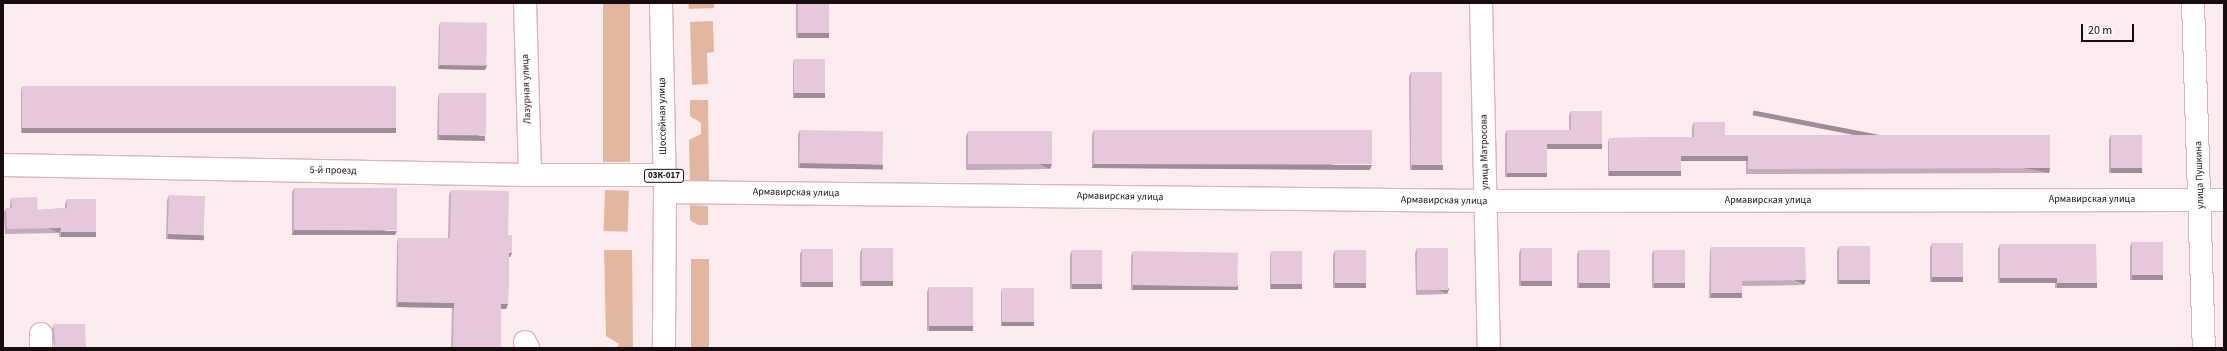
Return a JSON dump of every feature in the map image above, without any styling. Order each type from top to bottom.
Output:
[{"type":"street","name":"Лазурная улица","points":[[525,3],[530,175]]},
{"type":"street","name":"Шоссейная улица","points":[[661,3],[664,183],[664,348]]},
{"type":"street","name":"улица Матросова","points":[[1481,3],[1489,348]]},
{"type":"street","name":"улица Пушкина","points":[[2193,3],[2201,200],[2204,348]]},
{"type":"street","name":"5-й проезд","points":[[3,165],[530,175],[664,183]]},
{"type":"street","name":"Армавирская улица","points":[[664,183],[1486,201],[2224,200]]},
{"type":"shaded area","points":[[603,3],[630,3],[630,162],[603,162]]},
{"type":"shaded area","points":[[688,3],[714,3],[714,8],[689,9]]},
{"type":"shaded area","points":[[713,21],[714,52],[707,53],[708,84],[692,85],[690,22]]},
{"type":"shaded area","points":[[690,100],[708,100],[709,181],[690,182],[689,140],[701,134],[701,123],[690,116]]},
{"type":"shaded area","points":[[605,190],[629,191],[628,232],[604,231]]},
{"type":"shaded area","points":[[690,205],[708,206],[708,225],[698,225],[690,220]]},
{"type":"shaded area","points":[[604,250],[632,250],[633,348],[617,348],[619,344],[606,336]]},
{"type":"shaded area","points":[[691,259],[709,259],[709,348],[691,348]]},
{"type":"building","points":[[798,3],[829,3],[829,33],[798,33]]},
{"type":"building","points":[[440,22],[487,23],[486,66],[439,65]]},
{"type":"building","points":[[794,59],[825,59],[825,93],[794,93]]},
{"type":"building","points":[[1411,72],[1442,72],[1442,165],[1411,165]]},
{"type":"building","points":[[22,86],[396,86],[396,128],[22,128]]},
{"type":"building","points":[[439,93],[486,93],[486,135],[439,135]]},
{"type":"building","points":[[1571,111],[1602,111],[1602,144],[1547,144],[1547,173],[1507,173],[1507,130],[1571,130]]},
{"type":"building","points":[[1694,122],[1725,122],[1725,135],[2050,135],[2050,168],[1748,169],[1748,156],[1681,156],[1681,171],[1609,171],[1609,138],[1694,137]]},
{"type":"building","points":[[800,130],[883,131],[882,164],[799,163]]},
{"type":"building","points":[[1094,130],[1372,130],[1372,164],[1094,164]]},
{"type":"building","points":[[968,131],[1052,131],[1052,164],[968,164]]},
{"type":"building","points":[[2111,135],[2142,135],[2142,168],[2111,168]]},
{"type":"building","points":[[294,188],[397,188],[397,230],[294,230]]},
{"type":"building","points":[[451,190],[509,191],[508,235],[512,235],[512,253],[509,253],[508,304],[501,304],[501,347],[453,348],[454,303],[398,302],[398,238],[450,238]]},
{"type":"building","points":[[169,195],[205,196],[204,235],[168,234]]},
{"type":"building","points":[[37,197],[38,210],[67,208],[67,199],[96,199],[96,232],[61,232],[61,228],[7,229],[6,208],[12,208],[11,198]]},
{"type":"building","points":[[2132,242],[2163,242],[2163,275],[2132,275]]},
{"type":"building","points":[[1932,243],[1963,243],[1963,277],[1932,277]]},
{"type":"building","points":[[2000,244],[2096,244],[2097,283],[2057,283],[2057,278],[2000,278]]},
{"type":"building","points":[[1839,246],[1870,246],[1870,280],[1839,280]]},
{"type":"building","points":[[1711,247],[1805,247],[1806,280],[1742,281],[1742,293],[1711,293]]},
{"type":"building","points":[[862,248],[893,248],[893,281],[862,281]]},
{"type":"building","points":[[1417,248],[1448,248],[1448,290],[1417,290]]},
{"type":"building","points":[[1521,248],[1552,248],[1552,281],[1521,281]]},
{"type":"building","points":[[802,249],[833,249],[833,282],[802,282]]},
{"type":"building","points":[[1072,250],[1102,250],[1102,284],[1072,284]]},
{"type":"building","points":[[1335,250],[1366,250],[1366,283],[1335,283]]},
{"type":"building","points":[[1579,250],[1610,250],[1610,283],[1579,283]]},
{"type":"building","points":[[1654,250],[1685,250],[1685,283],[1654,283]]},
{"type":"building","points":[[1133,251],[1238,253],[1237,287],[1132,285]]},
{"type":"building","points":[[1271,251],[1302,251],[1302,284],[1271,284]]},
{"type":"building","points":[[929,287],[973,287],[973,326],[929,326]]},
{"type":"building","points":[[1002,288],[1034,288],[1034,322],[1002,322]]},
{"type":"building","points":[[54,324],[85,324],[86,348],[54,348]]}]
